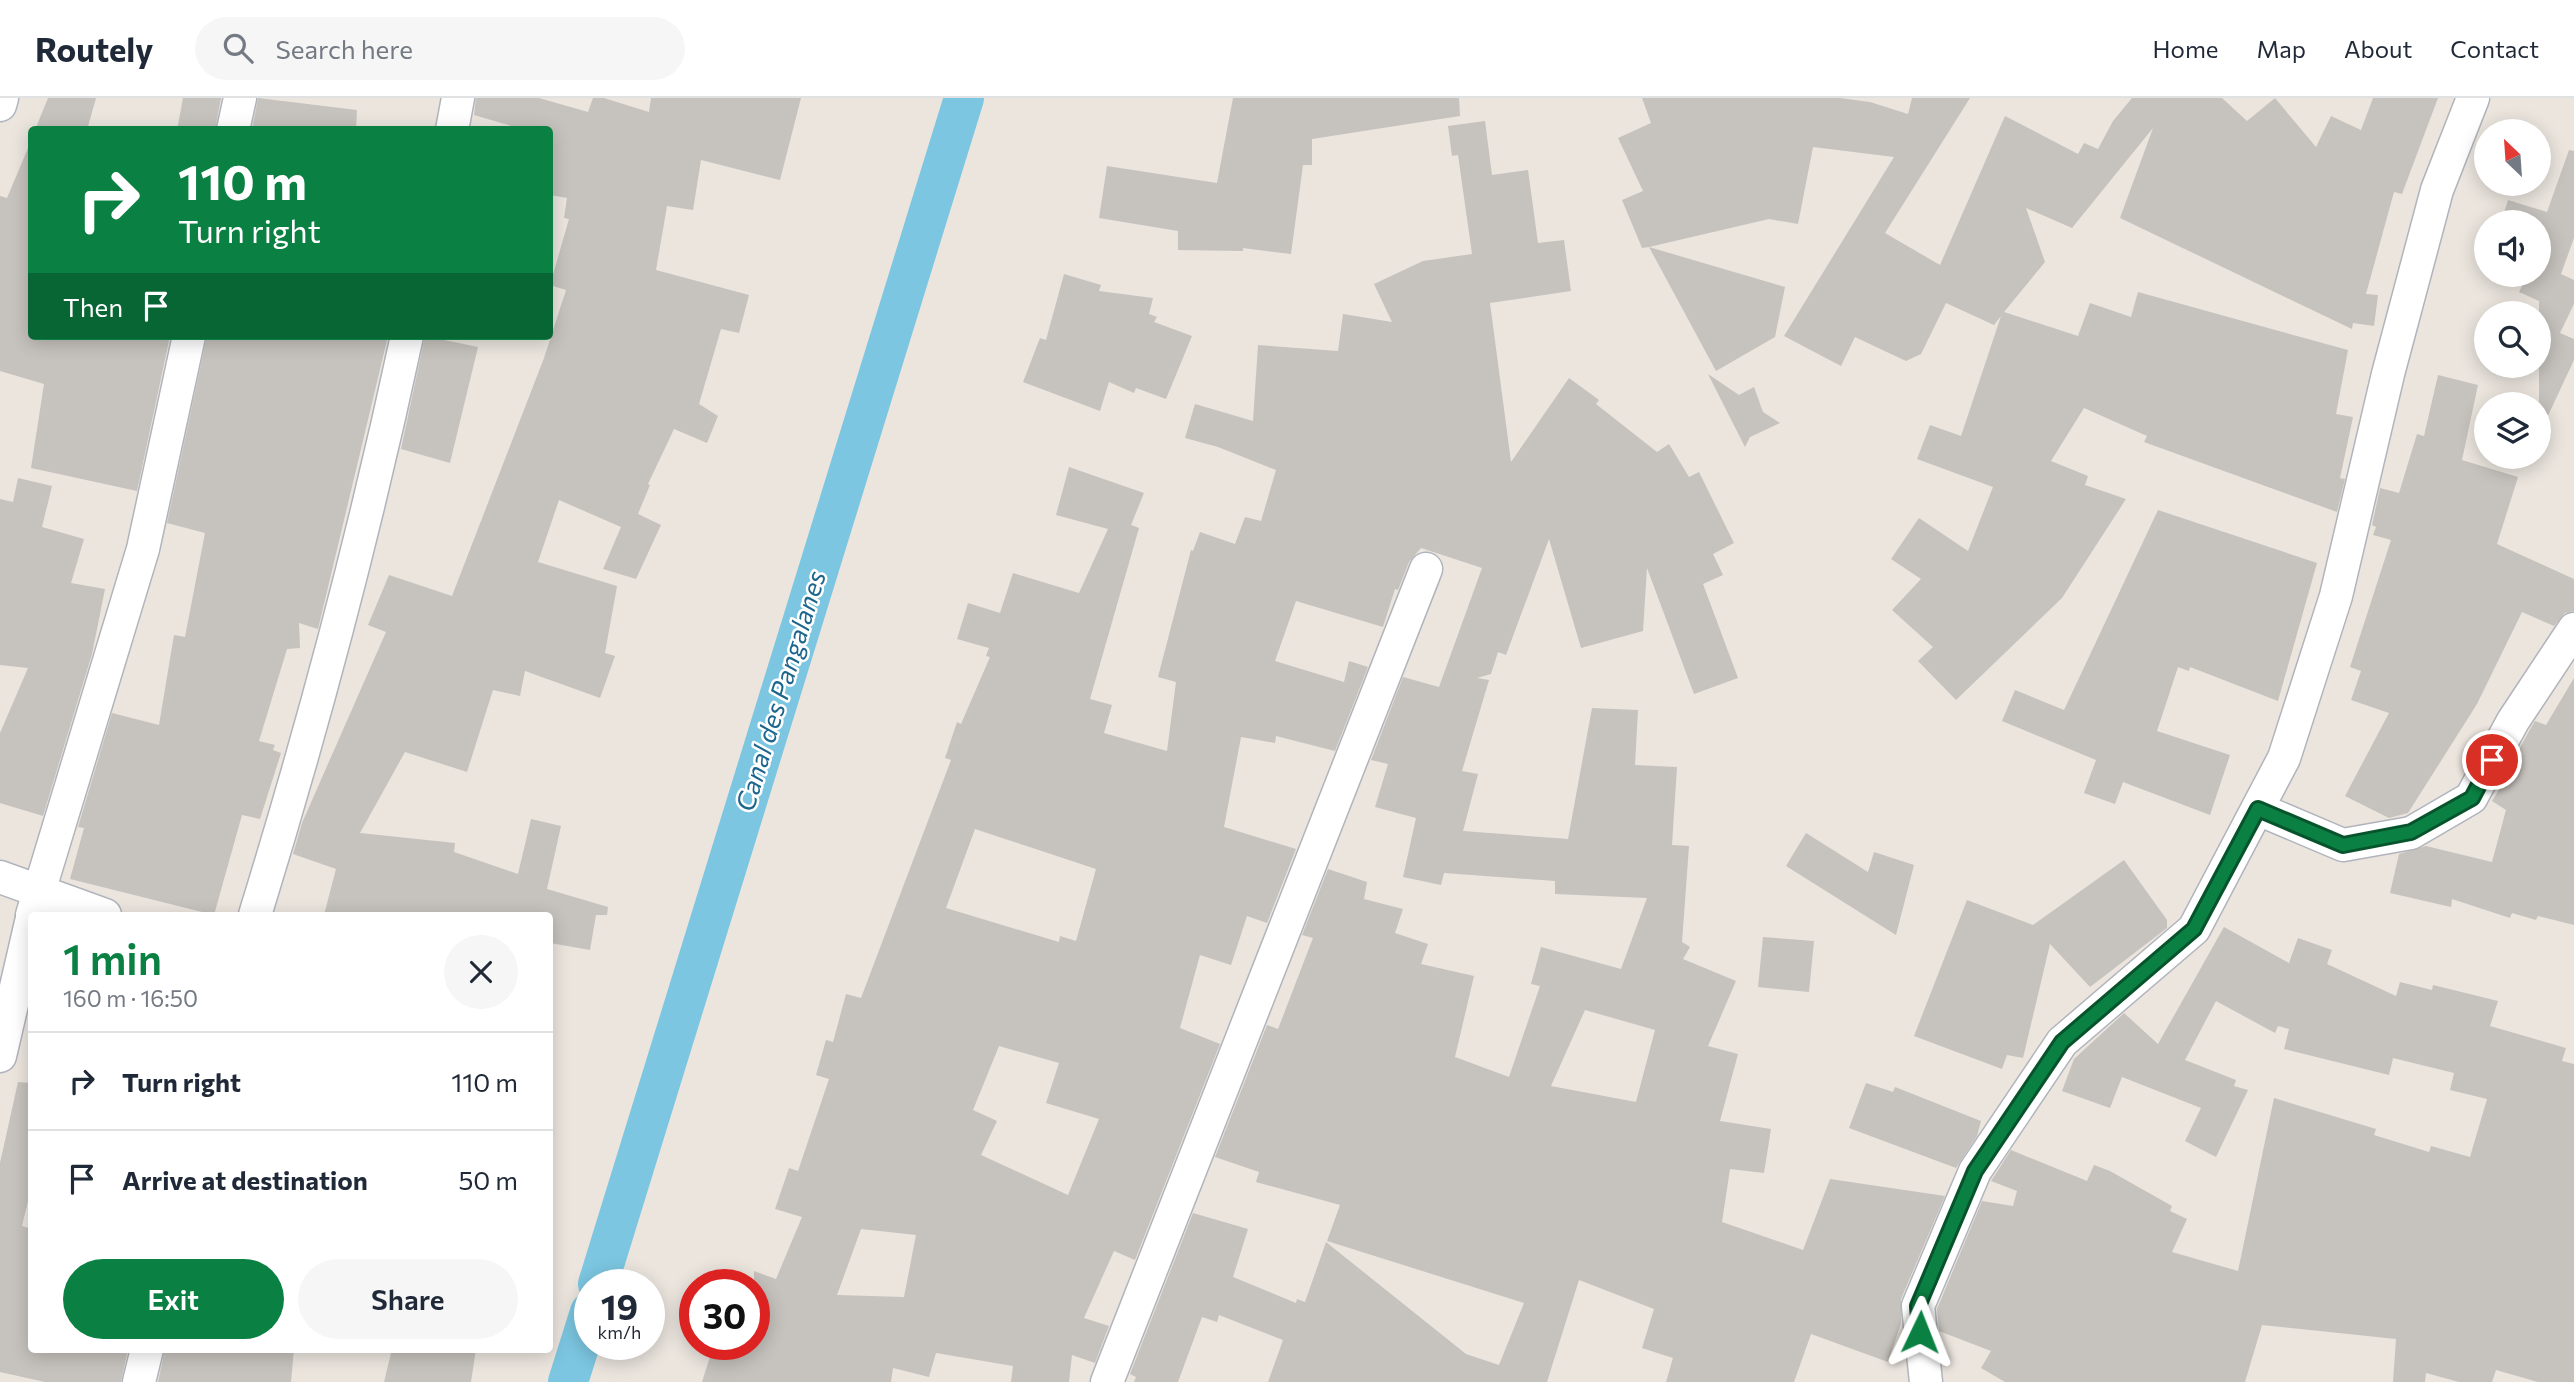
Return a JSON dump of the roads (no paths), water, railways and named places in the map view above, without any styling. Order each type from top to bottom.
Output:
[{"type":"street","points":[[0,105],[2,98]]},
{"type":"street","points":[[234,126],[240,98]]},
{"type":"street","points":[[453,126],[458,98]]},
{"type":"street","points":[[1926,1382],[1918,1306],[1975,1171],[2062,1042],[2194,929],[2284,758],[2336,596],[2388,374],[2437,190],[2473,98]]},
{"type":"street","points":[[34,908],[143,549],[187,340]]},
{"type":"street","points":[[256,912],[305,755],[365,526],[406,340]]},
{"type":"street","points":[[1107,1382],[1426,569]]},
{"type":"street","points":[[2258,809],[2343,845],[2411,832],[2423,826],[2472,798],[2512,721],[2574,629]]},
{"type":"street","points":[[0,877],[34,908],[75,912]]},
{"type":"street","points":[[0,1056],[28,934]]},
{"type":"street","points":[[139,1382],[146,1353]]},
{"type":"waterway","name":"Canal des Pangalanes","points":[[603,1269],[964,98]]},
{"type":"waterway","name":"Canal des Pangalanes","points":[[568,1382],[575,1360]]}]
